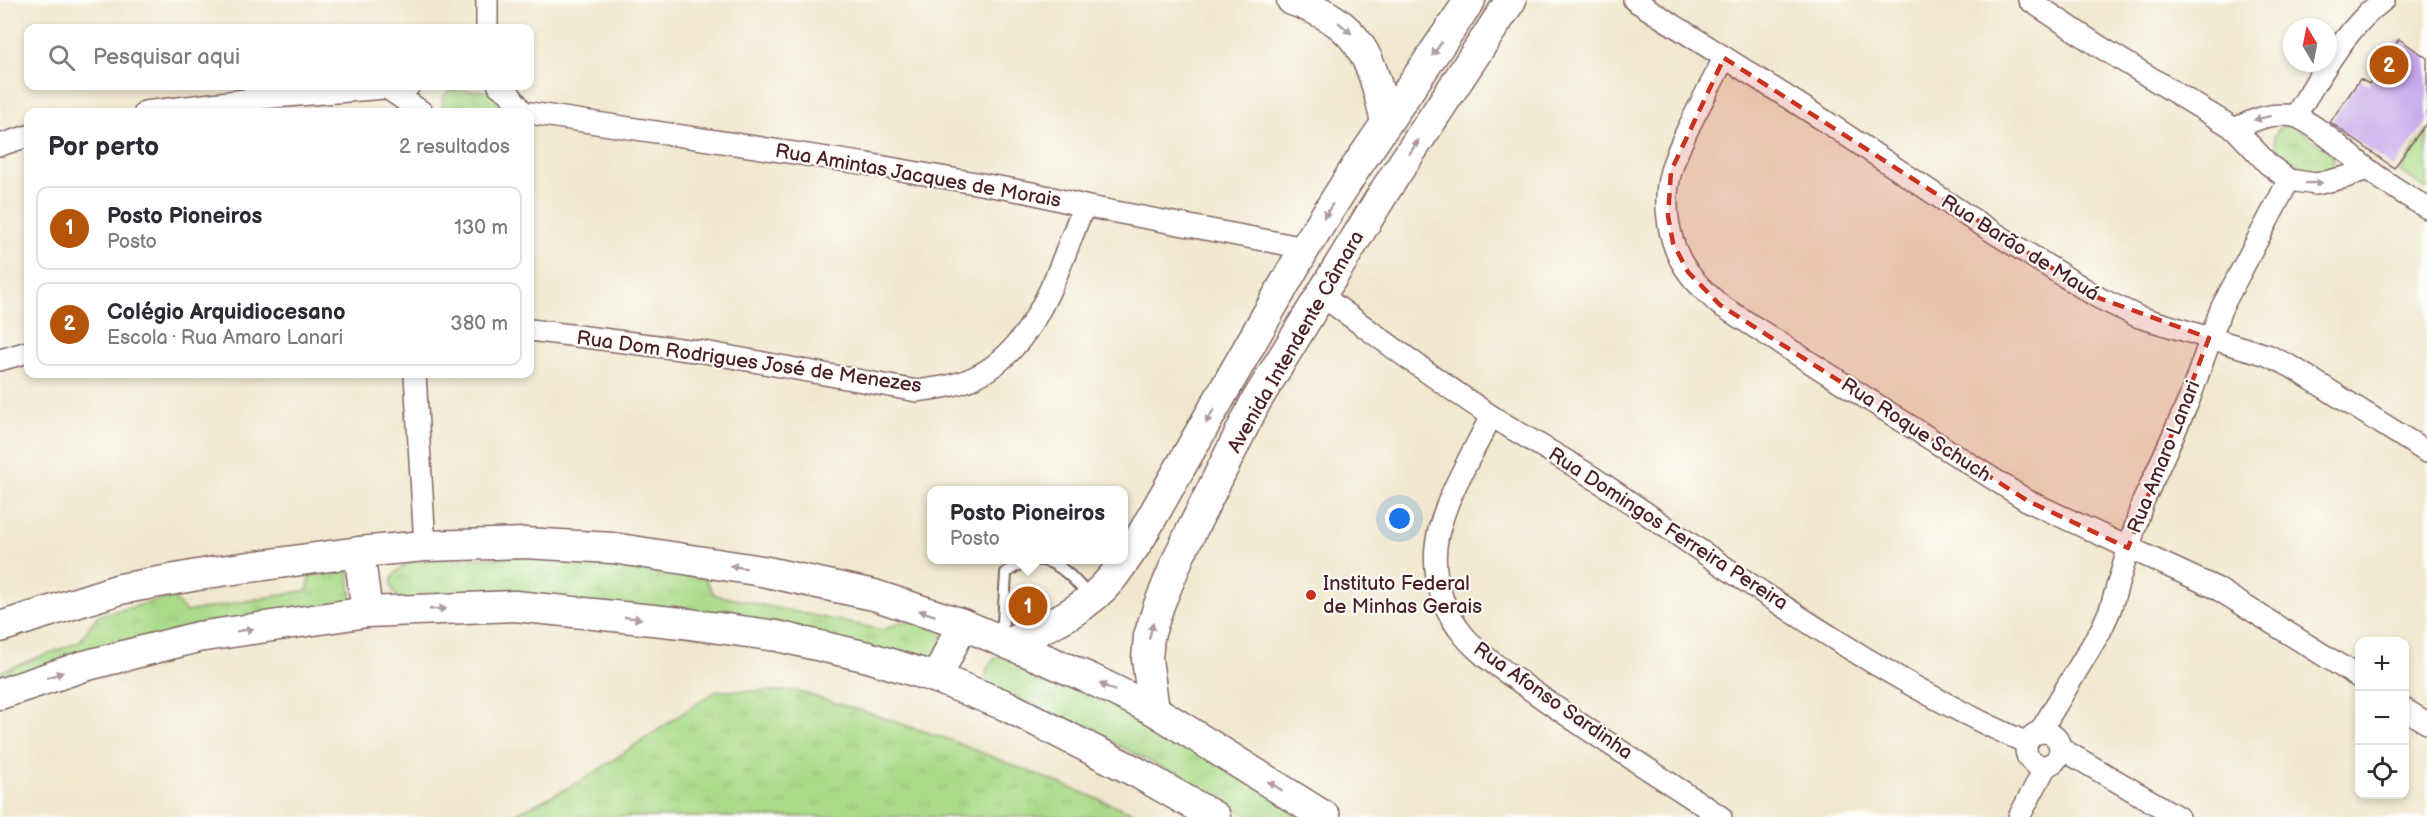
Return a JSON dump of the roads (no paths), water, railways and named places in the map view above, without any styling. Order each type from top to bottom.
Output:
[{"type":"main road","points":[[1293,0],[1319,10],[1353,36],[1369,58],[1378,84],[1386,122]]},
{"type":"main road","name":"Avenida Intendente Câmara","points":[[1154,710],[1147,659],[1149,636],[1159,605],[1180,555],[1255,403],[1386,189],[1511,0]]},
{"type":"main road","name":"Avenida Intendente Câmara","points":[[1128,556],[1305,248],[1461,1]]},
{"type":"main road","points":[[1355,169],[1386,189]]},
{"type":"main road","points":[[1227,386],[1255,403]]},
{"type":"main road","points":[[0,627],[120,589],[220,571],[359,552],[425,546],[525,543],[613,548],[762,571],[874,595],[962,624],[1091,678],[1154,710],[1325,817]]},
{"type":"main road","points":[[359,552],[367,612]]},
{"type":"main road","name":"Avenida Intendente Câmara","points":[[1006,641],[1050,625],[1091,599],[1111,580],[1122,564]]},
{"type":"main road","points":[[0,694],[84,666],[198,637],[367,612],[515,606],[682,623],[777,636],[868,657],[937,678],[1007,706],[1138,773],[1215,817]]},
{"type":"main road","points":[[937,678],[962,624]]},
{"type":"street","points":[[487,0],[487,24]]},
{"type":"street","name":"Rua Barão de Mauá","points":[[1634,0],[1825,121],[1978,223],[2099,298],[2139,317],[2267,355],[2292,368],[2427,452]]},
{"type":"street","points":[[2029,0],[2097,45],[2235,129],[2262,159],[2289,180],[2316,184],[2346,177],[2366,169]]},
{"type":"street","points":[[2295,116],[2352,33],[2382,0]]},
{"type":"street","name":"Rua Roque Schuch","points":[[1724,58],[1671,171],[1668,191],[1670,231],[1679,258],[1688,272],[1720,305],[2037,506],[2216,588],[2355,675]]},
{"type":"street","points":[[178,108],[362,90]]},
{"type":"street","points":[[390,90],[416,108]]},
{"type":"street","points":[[505,90],[520,108]]},
{"type":"street","name":"Rua Amintas Jacques de Morais","points":[[534,114],[867,164],[1032,193],[1084,206],[1305,248]]},
{"type":"street","points":[[2235,129],[2257,118],[2295,116],[2366,169],[2427,208]]},
{"type":"street","points":[[0,145],[24,137]]},
{"type":"street","name":"Rua Amaro Lanari","points":[[2033,738],[2101,630],[2151,482],[2189,400],[2209,339],[2235,279],[2289,180]]},
{"type":"street","name":"Rua Dom Rodrigues José de Menezes","points":[[534,331],[704,352],[917,391],[943,387],[974,378],[1008,354],[1041,305],[1084,206]]},
{"type":"street","name":"Rua Domingos Ferreira Pereira","points":[[1322,296],[1491,416],[1601,483],[1748,583],[1922,692],[1982,723],[2033,738]]},
{"type":"street","points":[[0,360],[24,353]]},
{"type":"street","points":[[415,378],[425,546]]},
{"type":"street","name":"Rua Afonso Sardinha","points":[[1491,416],[1453,494],[1439,533],[1436,561],[1438,579],[1449,615],[1486,658],[1550,704],[1721,817]]},
{"type":"street","points":[[2409,712],[2427,723]]},
{"type":"street","points":[[2046,766],[2035,765],[2026,750],[2033,738],[2054,736],[2060,748],[2178,817]]},
{"type":"street","points":[[2019,817],[2046,766],[2056,760],[2060,748]]},
{"type":"lane","points":[[1006,641],[1006,573],[1014,566],[1021,564]]},
{"type":"lane","points":[[1058,564],[1065,569],[1091,599]]},
{"type":"place","name":"Colégio Arquidiocesano","points":[[2389,65]]},
{"type":"place","name":"Instituto Federal de Minhas Gerais","points":[[1311,595]]},
{"type":"place","name":"Posto Pioneiros","points":[[1028,606]]}]
